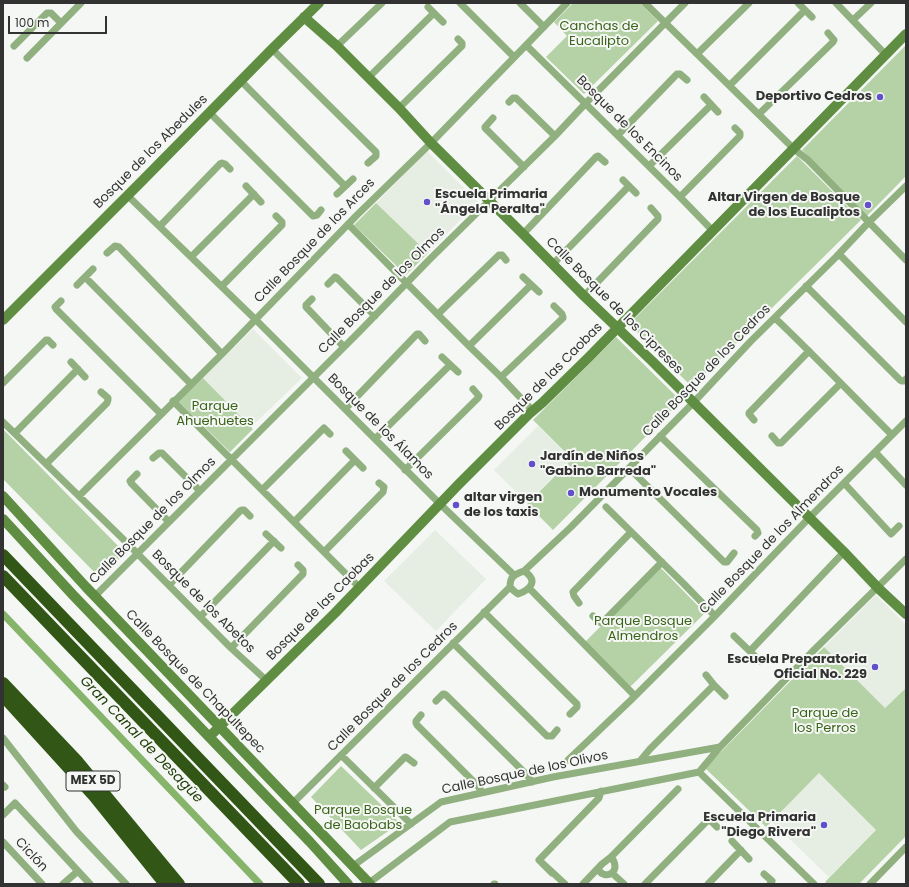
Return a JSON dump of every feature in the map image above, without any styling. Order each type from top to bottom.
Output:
[{"type":"highway","points":[[3,555],[319,884]]},
{"type":"highway","points":[[3,576],[299,884]]},
{"type":"highway","name":"MEX 5D","points":[[3,683],[78,762],[179,884]]},
{"type":"highway","name":"MEX 5D","points":[[3,696],[94,796],[165,884]]},
{"type":"street","points":[[27,58],[81,3]]},
{"type":"street","name":"Bosque de los Abedules","points":[[3,320],[240,80],[319,3]]},
{"type":"street","points":[[337,46],[382,3]]},
{"type":"street","points":[[460,3],[514,57]]},
{"type":"street","points":[[520,3],[544,27]]},
{"type":"street","name":"Calle Bosque de los Arces","points":[[79,496],[222,354],[371,200],[431,143],[567,3]]},
{"type":"street","points":[[645,3],[794,149],[808,160],[906,260]]},
{"type":"street","name":"Calle Bosque de los Olmos","points":[[95,596],[555,136],[685,3]]},
{"type":"street","points":[[697,54],[749,3]]},
{"type":"street","points":[[798,3],[812,17]]},
{"type":"street","points":[[836,3],[886,55]]},
{"type":"street","points":[[853,20],[871,3]]},
{"type":"street","points":[[428,7],[443,22]]},
{"type":"street","points":[[730,85],[805,10]]},
{"type":"street","points":[[14,46],[47,13],[51,12],[61,23]]},
{"type":"street","points":[[368,77],[434,13]]},
{"type":"street","name":"Calle Bosque de los Cipreses","points":[[304,17],[337,46],[400,108],[431,143],[844,552],[878,588],[906,614]]},
{"type":"street","points":[[759,114],[833,42],[834,40],[828,32]]},
{"type":"street","name":"Bosque de las Caobas","points":[[208,737],[360,587],[440,504],[713,231],[906,34]]},
{"type":"street","points":[[400,108],[462,46],[462,43],[458,39]]},
{"type":"street","name":"Bosque de los Encinos","points":[[526,45],[713,231]]},
{"type":"street","points":[[272,49],[376,152],[376,156],[368,163]]},
{"type":"street","points":[[618,135],[677,74],[680,74],[687,80]]},
{"type":"street","points":[[240,80],[346,186]]},
{"type":"street","points":[[509,102],[513,98],[516,98],[555,136]]},
{"type":"street","points":[[704,98],[718,112]]},
{"type":"street","points":[[648,166],[711,105]]},
{"type":"street","points":[[209,112],[313,216],[317,215],[321,210]]},
{"type":"street","points":[[493,118],[485,128],[524,167]]},
{"type":"street","points":[[680,197],[740,136],[740,133],[735,128]]},
{"type":"street","points":[[523,234],[596,157],[600,157],[605,162]]},
{"type":"street","points":[[160,226],[220,164],[225,164],[230,169]]},
{"type":"street","points":[[337,194],[353,179]]},
{"type":"street","points":[[623,180],[636,193]]},
{"type":"street","points":[[246,186],[260,202]]},
{"type":"street","points":[[553,264],[629,186]]},
{"type":"street","name":"Calle Bosque de los Cedros","points":[[524,571],[571,527],[693,403],[750,342],[906,186]]},
{"type":"street","points":[[191,256],[254,194]]},
{"type":"street","name":"Bosque de los Álamos","points":[[128,195],[222,286],[344,409],[378,437],[440,504],[514,575]]},
{"type":"street","points":[[584,296],[658,218],[651,208]]},
{"type":"street","points":[[222,286],[282,225],[282,222],[276,216]]},
{"type":"street","points":[[348,224],[533,411]]},
{"type":"street","points":[[107,253],[115,246],[118,247],[222,354]]},
{"type":"street","points":[[839,254],[906,322]]},
{"type":"street","points":[[438,314],[499,255],[502,255],[506,260]]},
{"type":"street","points":[[77,285],[94,269]]},
{"type":"street","points":[[85,277],[191,384]]},
{"type":"street","points":[[328,284],[335,277],[337,278],[375,316]]},
{"type":"street","points":[[523,277],[539,292]]},
{"type":"street","points":[[469,346],[531,285]]},
{"type":"street","points":[[806,286],[900,380],[904,381],[906,379]]},
{"type":"street","points":[[312,299],[306,307],[344,347]]},
{"type":"street","points":[[61,301],[55,307],[56,309],[161,414]]},
{"type":"street","points":[[501,377],[563,318],[562,314],[554,306]]},
{"type":"street","points":[[775,318],[892,435]]},
{"type":"street","points":[[344,409],[417,334],[420,334],[425,340]]},
{"type":"street","points":[[3,383],[46,340],[50,341],[53,345]]},
{"type":"street","points":[[754,420],[749,413],[809,351]]},
{"type":"street","points":[[442,356],[458,372]]},
{"type":"street","points":[[71,362],[85,376]]},
{"type":"street","points":[[378,437],[450,365]]},
{"type":"street","points":[[15,433],[78,369]]},
{"type":"street","points":[[772,436],[778,443],[781,443],[840,384]]},
{"type":"street","points":[[407,468],[478,398],[478,394],[473,389]]},
{"type":"street","points":[[46,464],[107,403],[108,398],[101,392]]},
{"type":"street","points":[[174,401],[360,587]]},
{"type":"street","name":"Bosque de los Abetos","points":[[3,422],[137,553],[231,648],[266,680]]},
{"type":"street","name":"Calle Bosque de los Almendros","points":[[568,760],[715,616],[809,518],[905,423]]},
{"type":"street","points":[[262,490],[324,428],[330,434]]},
{"type":"street","points":[[660,436],[757,530],[758,533],[755,536]]},
{"type":"street","points":[[346,451],[363,468]]},
{"type":"street","points":[[875,452],[906,484]]},
{"type":"street","points":[[153,458],[159,453],[162,453],[200,491]]},
{"type":"street","points":[[294,522],[355,460]]},
{"type":"street","points":[[629,468],[724,562],[726,562],[734,553]]},
{"type":"street","points":[[136,474],[130,481],[131,483],[169,522]]},
{"type":"street","points":[[324,552],[384,492],[384,487],[378,483]]},
{"type":"street","points":[[844,483],[891,534],[900,526]]},
{"type":"street","name":"Calle Bosque de Chapultepec","points":[[3,496],[95,596],[370,884]]},
{"type":"street","points":[[606,507],[715,616]]},
{"type":"street","points":[[169,585],[240,511],[244,510],[250,516]]},
{"type":"street","points":[[3,519],[73,595],[310,842],[348,884]]},
{"type":"street","points":[[579,603],[572,592],[631,532]]},
{"type":"street","points":[[266,534],[281,548]]},
{"type":"street","points":[[200,617],[274,541]]},
{"type":"street","points":[[750,651],[844,552]]},
{"type":"street","points":[[370,884],[450,822],[699,772],[720,747],[813,651],[906,559]]},
{"type":"street","points":[[593,616],[602,623],[662,562]]},
{"type":"street","points":[[231,648],[303,574],[303,570],[298,565]]},
{"type":"street","points":[[524,571],[532,578],[532,583],[529,588],[518,594],[510,587],[510,581],[514,575],[524,571]]},
{"type":"street","name":"Calle Bosque de los Cedros","points":[[293,803],[510,587]]},
{"type":"street","points":[[529,588],[635,696]]},
{"type":"street","points":[[484,612],[577,704],[578,707],[570,714]]},
{"type":"street","points":[[734,636],[760,661]]},
{"type":"street","points":[[453,643],[547,736],[552,736],[557,730]]},
{"type":"street","points":[[706,675],[725,696]]},
{"type":"street","points":[[640,761],[650,749],[714,685]]},
{"type":"street","points":[[436,701],[443,694],[446,695],[527,775],[532,782]]},
{"type":"street","points":[[421,716],[416,721],[417,725],[478,786],[482,792]]},
{"type":"street","points":[[3,738],[76,831],[126,884]]},
{"type":"street","name":"Calle Bosque de los Olivos","points":[[353,866],[441,802],[532,782],[720,747]]},
{"type":"street","points":[[340,755],[411,824]]},
{"type":"street","points":[[374,788],[405,757],[408,757],[414,764]]},
{"type":"street","points":[[699,772],[814,884]]},
{"type":"street","points":[[583,884],[606,860],[611,858],[678,789]]},
{"type":"street","points":[[540,860],[600,798],[601,791]]},
{"type":"street","points":[[3,815],[15,803],[90,884]]},
{"type":"street","points":[[645,884],[709,819],[717,827]]},
{"type":"street","points":[[732,841],[749,859]]},
{"type":"street","name":"Ciclón","points":[[3,842],[42,884]]},
{"type":"street","points":[[870,884],[906,847]]},
{"type":"street","points":[[708,884],[740,850]]},
{"type":"street","points":[[598,869],[603,875],[612,873],[615,870],[615,862],[611,858]]},
{"type":"street","points":[[540,860],[552,873]]},
{"type":"street","points":[[540,860],[565,884]]},
{"type":"street","points":[[63,884],[78,871]]},
{"type":"street","points":[[612,873],[624,884]]},
{"type":"street","points":[[764,874],[772,881],[770,884]]},
{"type":"shaded area","name":"Escuela Primaria \"Ángela Peralta\"","points":[[427,151],[478,202],[428,253],[376,203]]},
{"type":"shaded area","points":[[253,329],[302,378],[251,427],[203,378]]},
{"type":"shaded area","name":"Jardín de Niños \"Gabino Barreda\"","points":[[538,426],[571,459],[527,503],[494,470]]},
{"type":"shaded area","points":[[435,530],[486,579],[436,631],[384,581]]},
{"type":"shaded area","name":"Escuela Preparatoria Oficial No. 229","points":[[876,595],[906,625],[906,688],[885,708],[824,647]]},
{"type":"shaded area","name":"Escuela Primaria \"Diego Rivera\"","points":[[819,773],[876,830],[829,877],[771,821]]},
{"type":"green space","name":"Canchas de Eucalipto","points":[[573,3],[640,3],[658,21],[584,94],[546,57],[567,36],[554,22]]},
{"type":"green space","name":"Deportivo Cedros","points":[[906,45],[906,176],[867,216],[802,150]]},
{"type":"green space","points":[[797,156],[861,220],[692,387],[629,324]]},
{"type":"green space","points":[[376,203],[428,253],[406,275],[354,225]]},
{"type":"green space","points":[[616,337],[681,401],[553,530],[527,504],[572,459],[533,420]]},
{"type":"green space","name":"Parque Ahuehuetes","points":[[203,378],[253,429],[230,452],[178,401]]},
{"type":"green space","points":[[3,429],[125,553],[100,578],[3,479]]},
{"type":"green space","name":"Parque Bosque Almendros","points":[[660,567],[705,613],[630,687],[585,642]]},
{"type":"green space","name":"Parque de los Perros","points":[[824,647],[885,708],[906,688],[906,836],[859,884],[827,884],[825,882],[876,830],[819,773],[766,827],[705,768]]},
{"type":"green space","name":"Parque Bosque de Baobabs","points":[[341,766],[400,823],[361,850],[311,797]]},
{"type":"waterway","name":"Gran Canal de Desagüe","points":[[3,614],[260,884]]},
{"type":"place","name":"Deportivo Cedros","points":[[880,97]]},
{"type":"place","name":"Escuela Primaria \"Ángela Peralta\"","points":[[427,202]]},
{"type":"place","name":"Altar Virgen de Bosque de los Eucaliptos","points":[[868,205]]},
{"type":"place","name":"Jardín de Niños \"Gabino Barreda\"","points":[[532,464]]},
{"type":"place","name":"Monumento Vocales","points":[[571,493]]},
{"type":"place","name":"altar virgen de los taxis","points":[[456,505]]},
{"type":"place","name":"Escuela Preparatoria Oficial No. 229","points":[[875,667]]},
{"type":"place","name":"Escuela Primaria \"Diego Rivera\"","points":[[824,825]]}]
